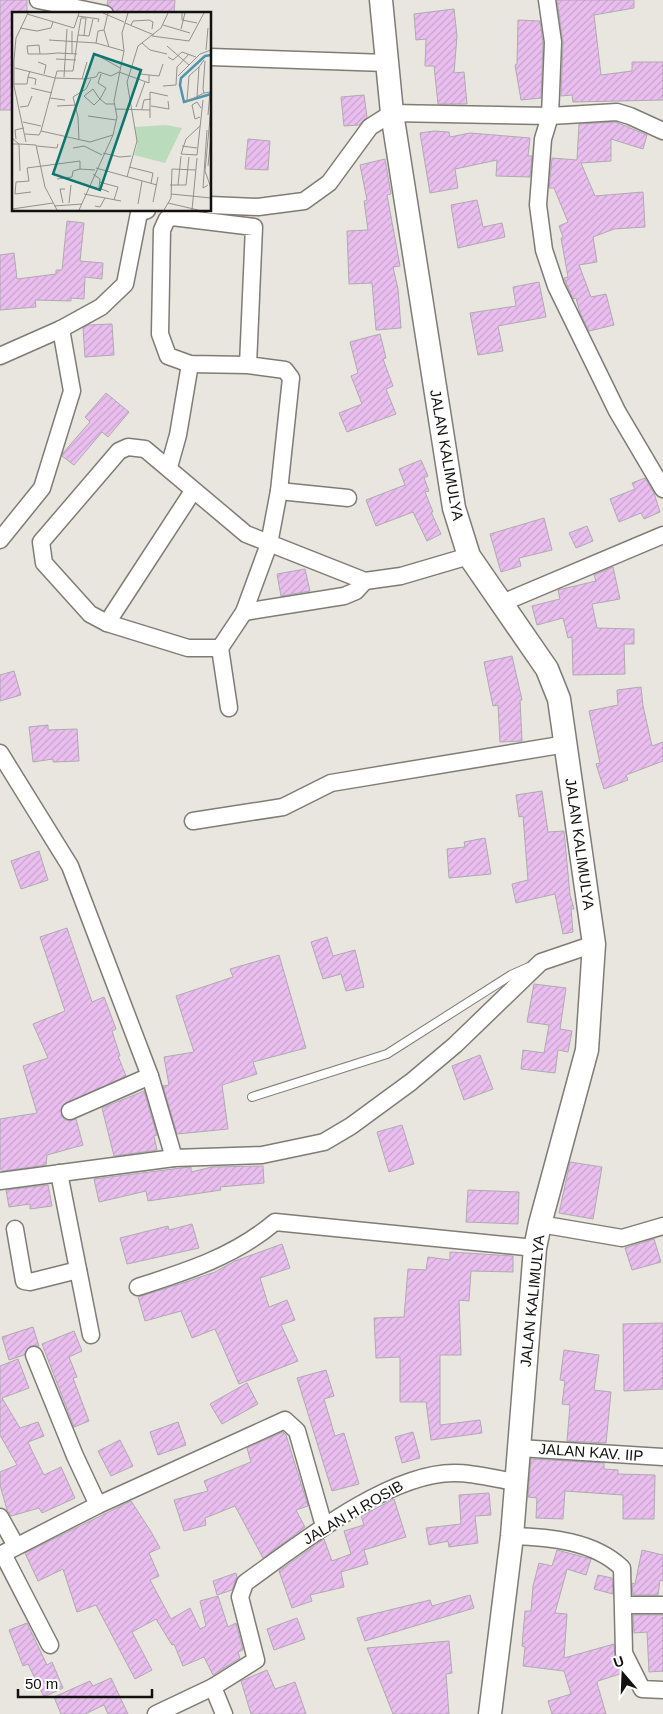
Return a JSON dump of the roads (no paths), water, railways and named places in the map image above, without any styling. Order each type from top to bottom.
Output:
[{"type":"street","points":[[38,0],[95,12]]},
{"type":"street","name":"JALAN KALIMULYA","points":[[381,0],[392,113],[454,508],[469,556],[547,670],[559,699],[594,944],[587,1050],[535,1248],[512,1536],[490,1714]]},
{"type":"street","points":[[547,0],[553,42],[550,116],[543,139],[538,205],[544,250],[556,286],[617,411],[663,489]]},
{"type":"street","points":[[211,56],[386,64]]},
{"type":"street","points":[[211,205],[258,207],[304,201],[330,183],[370,127],[392,113],[550,116],[616,112],[630,116],[663,131]]},
{"type":"street","points":[[0,356],[61,329],[101,307],[125,284],[141,211]]},
{"type":"street","points":[[229,708],[220,648],[244,612],[269,544],[279,491],[291,378],[285,370],[248,364],[190,364],[168,356],[160,334],[162,230],[167,219],[172,217],[254,226],[248,364]]},
{"type":"street","points":[[0,540],[42,488],[72,391],[61,329]]},
{"type":"street","points":[[169,467],[178,435],[190,364]]},
{"type":"street","points":[[220,648],[188,648],[107,623],[90,614],[44,563],[41,542],[119,451],[128,447],[145,449],[169,467],[193,491],[246,534],[365,581],[401,576],[469,556]]},
{"type":"street","points":[[107,623],[193,491]]},
{"type":"street","points":[[279,491],[348,498]]},
{"type":"street","points":[[502,603],[663,535]]},
{"type":"street","points":[[244,612],[344,596],[356,591],[365,581]]},
{"type":"street","points":[[193,821],[282,807],[331,783],[566,744]]},
{"type":"street","points":[[0,754],[70,866],[150,1076],[174,1158]]},
{"type":"street","points":[[0,1181],[174,1158],[262,1155],[297,1150],[324,1142],[374,1109],[448,1051],[541,962],[594,944]]},
{"type":"street","points":[[70,1111],[150,1076]]},
{"type":"street","points":[[59,1173],[90,1335]]},
{"type":"street","points":[[138,1288],[227,1255],[255,1240],[275,1222],[535,1248]]},
{"type":"street","points":[[540,1224],[622,1238],[663,1226]]},
{"type":"street","points":[[15,1229],[24,1281],[30,1282],[78,1270]]},
{"type":"street","points":[[34,1355],[75,1456],[98,1505]]},
{"type":"street","points":[[6,1552],[98,1505],[286,1420],[297,1431],[324,1526]]},
{"type":"street","name":"JALAN KAV. IIP","points":[[519,1448],[663,1457]]},
{"type":"street","name":"JALAN H.ROSIB","points":[[156,1714],[213,1687],[256,1660],[240,1598],[245,1583],[324,1526],[409,1480],[454,1473],[515,1482]]},
{"type":"street","points":[[0,1516],[6,1552],[50,1645]]},
{"type":"street","points":[[512,1536],[539,1536],[571,1541],[614,1560],[622,1568],[624,1653],[642,1689],[663,1690]]},
{"type":"street","points":[[624,1605],[663,1605]]},
{"type":"street","points":[[213,1687],[224,1714]]},
{"type":"lane","points":[[252,1097],[387,1054],[511,975],[541,962]]}]
